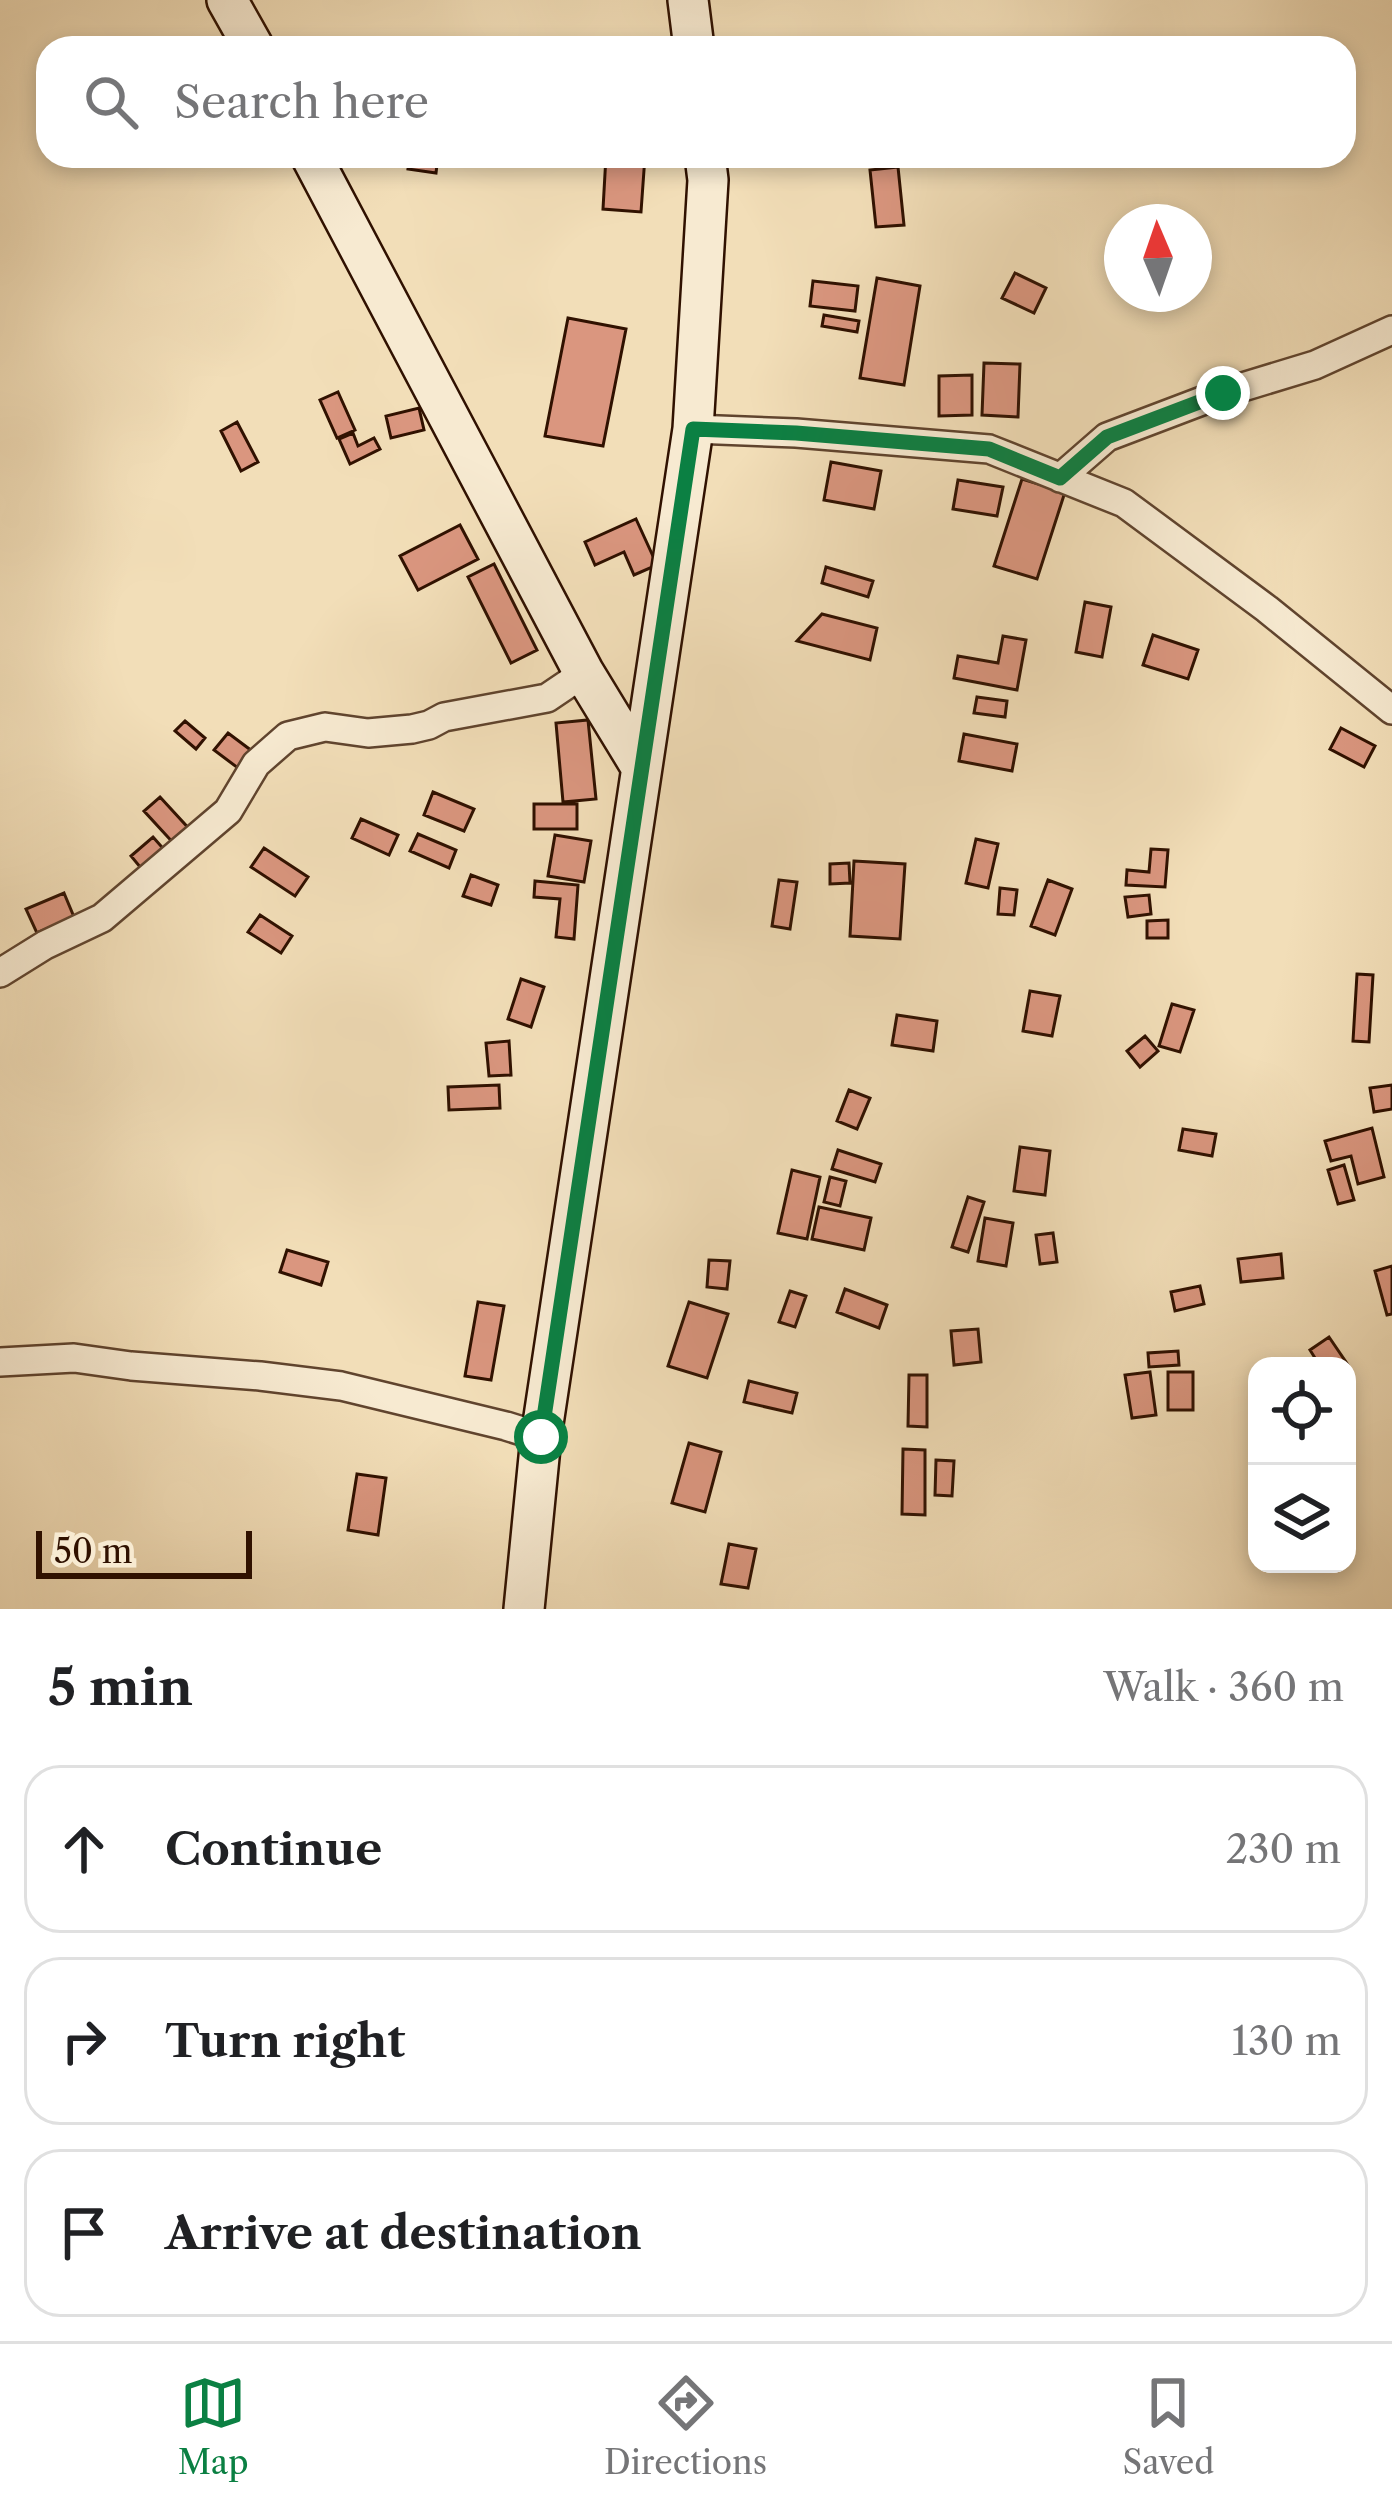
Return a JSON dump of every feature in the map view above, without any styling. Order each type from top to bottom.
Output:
[{"type":"street","points":[[227,0],[247,36]]},
{"type":"street","points":[[688,0],[692,36]]},
{"type":"street","points":[[317,168],[584,674],[640,765]]},
{"type":"street","points":[[524,1609],[541,1437],[693,429],[707,168]]},
{"type":"street","points":[[1060,478],[1107,437],[1223,393],[1315,365],[1392,330]]},
{"type":"street","points":[[693,429],[989,449],[1124,503],[1392,710]]},
{"type":"street","points":[[0,973],[102,918],[228,811],[256,764],[288,736],[325,727],[368,733],[412,729],[444,717],[547,698],[584,674]]},
{"type":"street","points":[[0,1362],[74,1358],[340,1386],[541,1437]]},
{"type":"building","points":[[605,168],[644,168],[641,212],[603,209]]},
{"type":"building","points":[[898,168],[904,225],[876,227],[870,170]]},
{"type":"building","points":[[1015,273],[1046,288],[1034,313],[1002,298]]},
{"type":"building","points":[[877,278],[920,286],[904,385],[860,378]]},
{"type":"building","points":[[813,281],[858,286],[855,311],[810,306]]},
{"type":"building","points":[[824,315],[859,321],[857,332],[822,326]]},
{"type":"building","points":[[568,318],[626,329],[603,446],[545,436]]},
{"type":"building","points":[[984,363],[1020,364],[1018,417],[982,415]]},
{"type":"building","points":[[972,375],[972,415],[939,416],[939,376]]},
{"type":"building","points":[[338,392],[355,430],[337,438],[320,400]]},
{"type":"building","points":[[419,408],[424,430],[391,438],[386,416]]},
{"type":"building","points":[[237,422],[258,462],[241,471],[221,431]]},
{"type":"building","points":[[353,433],[358,446],[374,438],[380,449],[350,464],[339,439]]},
{"type":"building","points":[[831,462],[881,471],[874,509],[824,500]]},
{"type":"building","points":[[1022,479],[1065,492],[1037,579],[994,566]]},
{"type":"building","points":[[958,480],[1003,487],[997,516],[953,509]]},
{"type":"building","points":[[636,519],[657,565],[634,575],[624,552],[595,565],[585,542]]},
{"type":"building","points":[[460,525],[478,559],[418,590],[400,556]]},
{"type":"building","points":[[494,564],[537,650],[511,663],[468,577]]},
{"type":"building","points":[[826,567],[873,581],[868,597],[822,583]]},
{"type":"building","points":[[1085,602],[1111,607],[1102,657],[1076,652]]},
{"type":"building","points":[[822,614],[877,628],[870,660],[797,641]]},
{"type":"building","points":[[1153,635],[1198,650],[1188,679],[1143,665]]},
{"type":"building","points":[[1003,636],[1026,640],[1017,690],[954,678],[958,656],[998,663]]},
{"type":"building","points":[[977,697],[1007,701],[1005,717],[974,713]]},
{"type":"building","points":[[588,720],[596,799],[563,802],[556,723]]},
{"type":"building","points":[[185,721],[205,738],[196,749],[175,731]]},
{"type":"building","points":[[1341,728],[1375,746],[1364,767],[1330,749]]},
{"type":"building","points":[[228,733],[256,754],[242,771],[214,750]]},
{"type":"building","points":[[964,734],[1017,744],[1012,771],[959,761]]},
{"type":"building","points":[[433,792],[474,809],[464,831],[424,815]]},
{"type":"building","points":[[160,797],[193,833],[177,847],[144,811]]},
{"type":"building","points":[[534,804],[577,804],[577,829],[534,829]]},
{"type":"building","points":[[361,819],[398,835],[389,855],[352,838]]},
{"type":"building","points":[[418,834],[456,850],[449,868],[410,851]]},
{"type":"building","points":[[555,835],[591,841],[584,882],[548,876]]},
{"type":"building","points":[[153,837],[168,854],[145,873],[131,856]]},
{"type":"building","points":[[976,839],[998,844],[988,888],[966,883]]},
{"type":"building","points":[[264,848],[308,877],[295,896],[251,867]]},
{"type":"building","points":[[1151,849],[1168,850],[1165,887],[1126,885],[1127,870],[1149,872]]},
{"type":"building","points":[[854,861],[905,864],[900,939],[850,936]]},
{"type":"building","points":[[849,863],[850,883],[830,884],[830,864]]},
{"type":"building","points":[[471,875],[498,885],[491,905],[463,896]]},
{"type":"building","points":[[779,880],[797,882],[790,929],[772,926]]},
{"type":"building","points":[[1048,880],[1072,889],[1055,935],[1031,926]]},
{"type":"building","points":[[535,881],[578,885],[574,939],[556,937],[560,899],[534,897]]},
{"type":"building","points":[[1000,888],[1017,890],[1014,915],[998,914]]},
{"type":"building","points":[[64,893],[74,917],[37,933],[26,909]]},
{"type":"building","points":[[1149,895],[1151,914],[1128,917],[1125,897]]},
{"type":"building","points":[[260,915],[292,936],[281,953],[248,932]]},
{"type":"building","points":[[1168,920],[1168,938],[1147,938],[1147,921]]},
{"type":"building","points":[[1357,974],[1373,975],[1369,1042],[1353,1041]]},
{"type":"building","points":[[521,979],[544,987],[531,1027],[508,1019]]},
{"type":"building","points":[[1030,991],[1060,996],[1052,1036],[1023,1031]]},
{"type":"building","points":[[1172,1004],[1194,1010],[1180,1052],[1159,1046]]},
{"type":"building","points":[[897,1015],[937,1021],[933,1051],[892,1045]]},
{"type":"building","points":[[1145,1036],[1158,1051],[1140,1067],[1127,1051]]},
{"type":"building","points":[[509,1041],[511,1075],[489,1076],[486,1043]]},
{"type":"building","points":[[499,1085],[500,1108],[449,1110],[448,1087]]},
{"type":"building","points":[[1392,1085],[1392,1109],[1374,1112],[1370,1088]]},
{"type":"building","points":[[849,1090],[870,1098],[857,1129],[837,1121]]},
{"type":"building","points":[[1372,1128],[1384,1177],[1358,1184],[1351,1156],[1331,1161],[1325,1141]]},
{"type":"building","points":[[1183,1129],[1216,1134],[1212,1156],[1179,1150]]},
{"type":"building","points":[[1020,1147],[1050,1151],[1045,1195],[1014,1191]]},
{"type":"building","points":[[838,1150],[881,1164],[875,1182],[832,1169]]},
{"type":"building","points":[[1344,1165],[1354,1200],[1338,1204],[1328,1170]]},
{"type":"building","points":[[792,1170],[820,1177],[807,1239],[778,1233]]},
{"type":"building","points":[[830,1177],[846,1181],[840,1206],[824,1202]]},
{"type":"building","points":[[968,1197],[984,1202],[968,1252],[952,1247]]},
{"type":"building","points":[[819,1207],[871,1218],[864,1250],[812,1239]]},
{"type":"building","points":[[985,1218],[1013,1223],[1006,1266],[978,1261]]},
{"type":"building","points":[[1053,1233],[1057,1262],[1040,1264],[1036,1235]]},
{"type":"building","points":[[287,1250],[328,1262],[321,1285],[280,1272]]},
{"type":"building","points":[[1281,1254],[1283,1278],[1241,1282],[1238,1259]]},
{"type":"building","points":[[709,1260],[730,1261],[727,1289],[707,1287]]},
{"type":"building","points":[[1392,1266],[1392,1314],[1387,1315],[1375,1271]]},
{"type":"building","points":[[1200,1286],[1204,1304],[1175,1311],[1171,1292]]},
{"type":"building","points":[[845,1289],[887,1305],[879,1328],[837,1312]]},
{"type":"building","points":[[790,1291],[806,1296],[795,1327],[779,1322]]},
{"type":"building","points":[[478,1302],[504,1306],[491,1380],[465,1376]]},
{"type":"building","points":[[689,1302],[728,1314],[707,1378],[668,1366]]},
{"type":"building","points":[[978,1329],[981,1362],[954,1365],[951,1331]]},
{"type":"building","points":[[1329,1337],[1343,1357],[1314,1357],[1310,1350]]},
{"type":"building","points":[[1178,1351],[1179,1365],[1149,1367],[1148,1353]]},
{"type":"building","points":[[1150,1372],[1156,1415],[1132,1418],[1125,1375]]},
{"type":"building","points":[[1168,1372],[1193,1372],[1193,1410],[1168,1410]]},
{"type":"building","points":[[909,1375],[927,1375],[927,1427],[908,1426]]},
{"type":"building","points":[[749,1381],[797,1393],[792,1413],[744,1402]]},
{"type":"building","points":[[689,1443],[721,1452],[705,1512],[672,1503]]},
{"type":"building","points":[[903,1449],[925,1450],[925,1515],[902,1514]]},
{"type":"building","points":[[936,1460],[954,1461],[952,1496],[935,1495]]},
{"type":"building","points":[[357,1474],[386,1478],[378,1535],[348,1530]]},
{"type":"building","points":[[729,1544],[756,1549],[748,1588],[721,1584]]},
{"type":"route","points":[[541,1437],[693,429],[989,449],[1060,478],[1107,437],[1223,393]]}]
